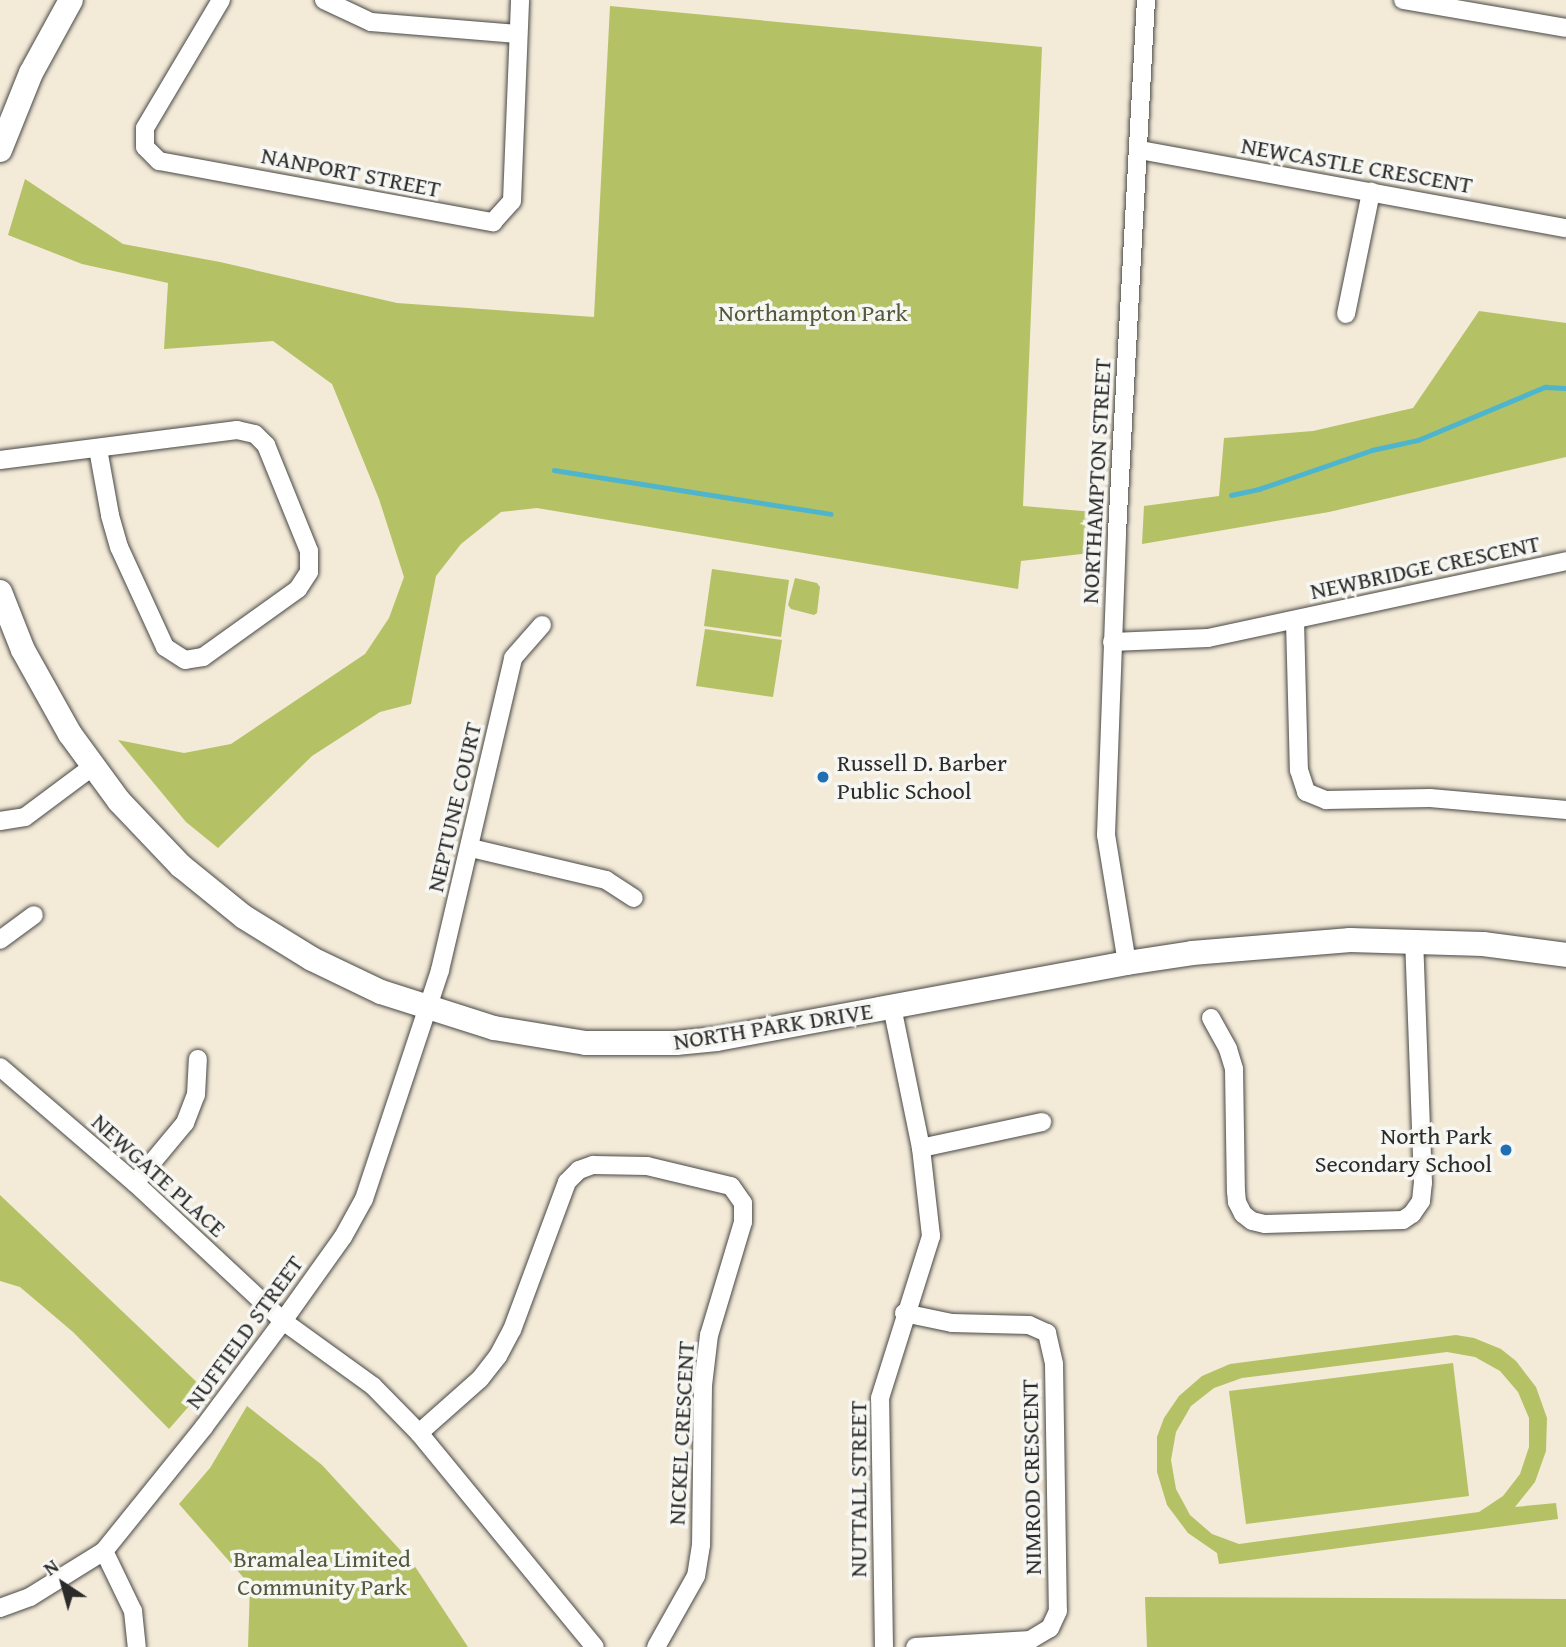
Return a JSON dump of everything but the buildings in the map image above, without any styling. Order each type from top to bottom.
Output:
[{"type":"main road","points":[[0,150],[31,73],[71,0]]},
{"type":"main road","name":"NORTH PARK DRIVE","points":[[0,592],[43,691],[92,766],[155,840],[207,889],[244,917],[312,959],[381,992],[494,1028],[539,1037],[627,1044],[727,1038],[1127,963],[1192,953],[1350,940],[1483,944],[1566,955]]},
{"type":"street","name":"NANPORT STREET","points":[[221,0],[145,128],[145,147],[159,161],[475,221],[493,222],[512,201],[520,0]]},
{"type":"street","points":[[324,0],[371,22],[518,34]]},
{"type":"street","name":"NORTHAMPTON STREET","points":[[1127,963],[1106,835],[1112,642],[1146,0]]},
{"type":"street","points":[[1403,0],[1566,28]]},
{"type":"street","name":"NEWCASTLE CRESCENT","points":[[1140,150],[1566,228]]},
{"type":"street","points":[[1346,314],[1371,192]]},
{"type":"street","points":[[0,460],[237,430],[255,434],[265,445],[309,551],[309,572],[298,589],[203,657],[185,660],[165,648],[119,547],[98,449]]},
{"type":"street","name":"NEWBRIDGE CRESCENT","points":[[1112,642],[1209,638],[1566,561]]},
{"type":"street","name":"NEWBRIDGE CRESCENT","points":[[1295,621],[1298,770],[1306,792],[1326,800],[1430,798],[1566,810]]},
{"type":"street","name":"NEPTUNE COURT","points":[[428,1009],[471,848],[513,658],[542,625]]},
{"type":"street","points":[[0,821],[25,817],[92,766]]},
{"type":"street","points":[[471,848],[606,880],[634,898]]},
{"type":"street","points":[[0,940],[34,915]]},
{"type":"street","points":[[1211,1018],[1228,1049],[1234,1069],[1237,1202],[1243,1214],[1252,1221],[1265,1224],[1403,1220],[1412,1214],[1421,1201],[1423,1183],[1414,942]]},
{"type":"street","name":"NUTTALL STREET","points":[[884,1647],[880,1398],[904,1313],[931,1236],[921,1148],[892,1007]]},
{"type":"street","name":"NUFFIELD STREET","points":[[0,1608],[30,1597],[104,1551],[204,1427],[283,1321],[343,1237],[364,1199],[428,1009]]},
{"type":"street","points":[[135,1184],[185,1123],[196,1095],[198,1059]]},
{"type":"street","name":"NEWGATE PLACE","points":[[0,1067],[135,1184],[283,1321]]},
{"type":"street","points":[[921,1148],[1042,1122]]},
{"type":"street","name":"NICKEL CRESCENT","points":[[419,1433],[480,1379],[498,1356],[512,1330],[567,1182],[579,1170],[593,1165],[647,1166],[731,1186],[744,1203],[743,1222],[709,1335],[703,1385],[701,1545],[696,1576],[656,1647]]},
{"type":"street","name":"NIMROD CRESCENT","points":[[904,1313],[952,1323],[1030,1325],[1047,1333],[1054,1364],[1058,1611],[1050,1628],[1030,1640],[915,1647]]},
{"type":"street","points":[[283,1321],[373,1386],[419,1433],[595,1647]]},
{"type":"street","points":[[104,1551],[133,1611],[137,1647]]},
{"type":"green space","name":"Northampton Park","points":[[610,6],[1042,47],[1023,506],[1094,512],[1090,553],[1021,561],[1018,589],[537,508],[501,512],[461,544],[436,576],[411,704],[380,712],[312,756],[218,848],[186,822],[118,740],[184,753],[231,744],[365,654],[389,618],[404,577],[379,499],[332,384],[273,341],[164,349],[168,283],[82,264],[8,235],[25,179],[123,244],[220,262],[397,303],[594,317]]},
{"type":"green space","points":[[1479,311],[1566,323],[1566,457],[1329,512],[1142,544],[1144,506],[1219,496],[1224,438],[1313,431],[1413,408]]},
{"type":"green space","points":[[712,569],[789,580],[781,637],[704,626]]},
{"type":"green space","points":[[795,578],[817,583],[820,587],[817,613],[814,615],[791,609],[788,605]]},
{"type":"green space","points":[[705,629],[782,640],[773,697],[696,686]]},
{"type":"green space","points":[[0,1195],[204,1389],[169,1429],[73,1332],[20,1287],[0,1281]]},
{"type":"green space","points":[[1456,1335],[1474,1338],[1501,1349],[1516,1361],[1536,1387],[1547,1418],[1546,1451],[1535,1482],[1515,1507],[1556,1503],[1558,1519],[1219,1564],[1217,1553],[1188,1533],[1167,1505],[1157,1472],[1157,1437],[1164,1418],[1179,1396],[1202,1376],[1230,1364]],"holes":[[[1447,1352],[1475,1357],[1500,1371],[1518,1392],[1529,1418],[1529,1447],[1520,1474],[1503,1496],[1479,1512],[1239,1544],[1212,1534],[1190,1515],[1176,1489],[1171,1460],[1176,1432],[1191,1406],[1214,1388],[1242,1378]]]},
{"type":"green space","points":[[1453,1363],[1469,1496],[1246,1524],[1229,1391]]},
{"type":"green space","name":"Bramalea Limited Community Park","points":[[247,1406],[322,1465],[414,1565],[468,1647],[248,1647],[250,1585],[179,1504],[210,1468]]},
{"type":"green space","points":[[1145,1597],[1566,1599],[1566,1647],[1147,1647]]},
{"type":"waterway","points":[[1231,495],[1259,489],[1372,450],[1418,440],[1545,387],[1566,388]]},
{"type":"waterway","points":[[554,470],[831,514]]},
{"type":"place","name":"Russell D. Barber Public School","points":[[823,777]]},
{"type":"place","name":"North Park Secondary School","points":[[1506,1150]]}]
